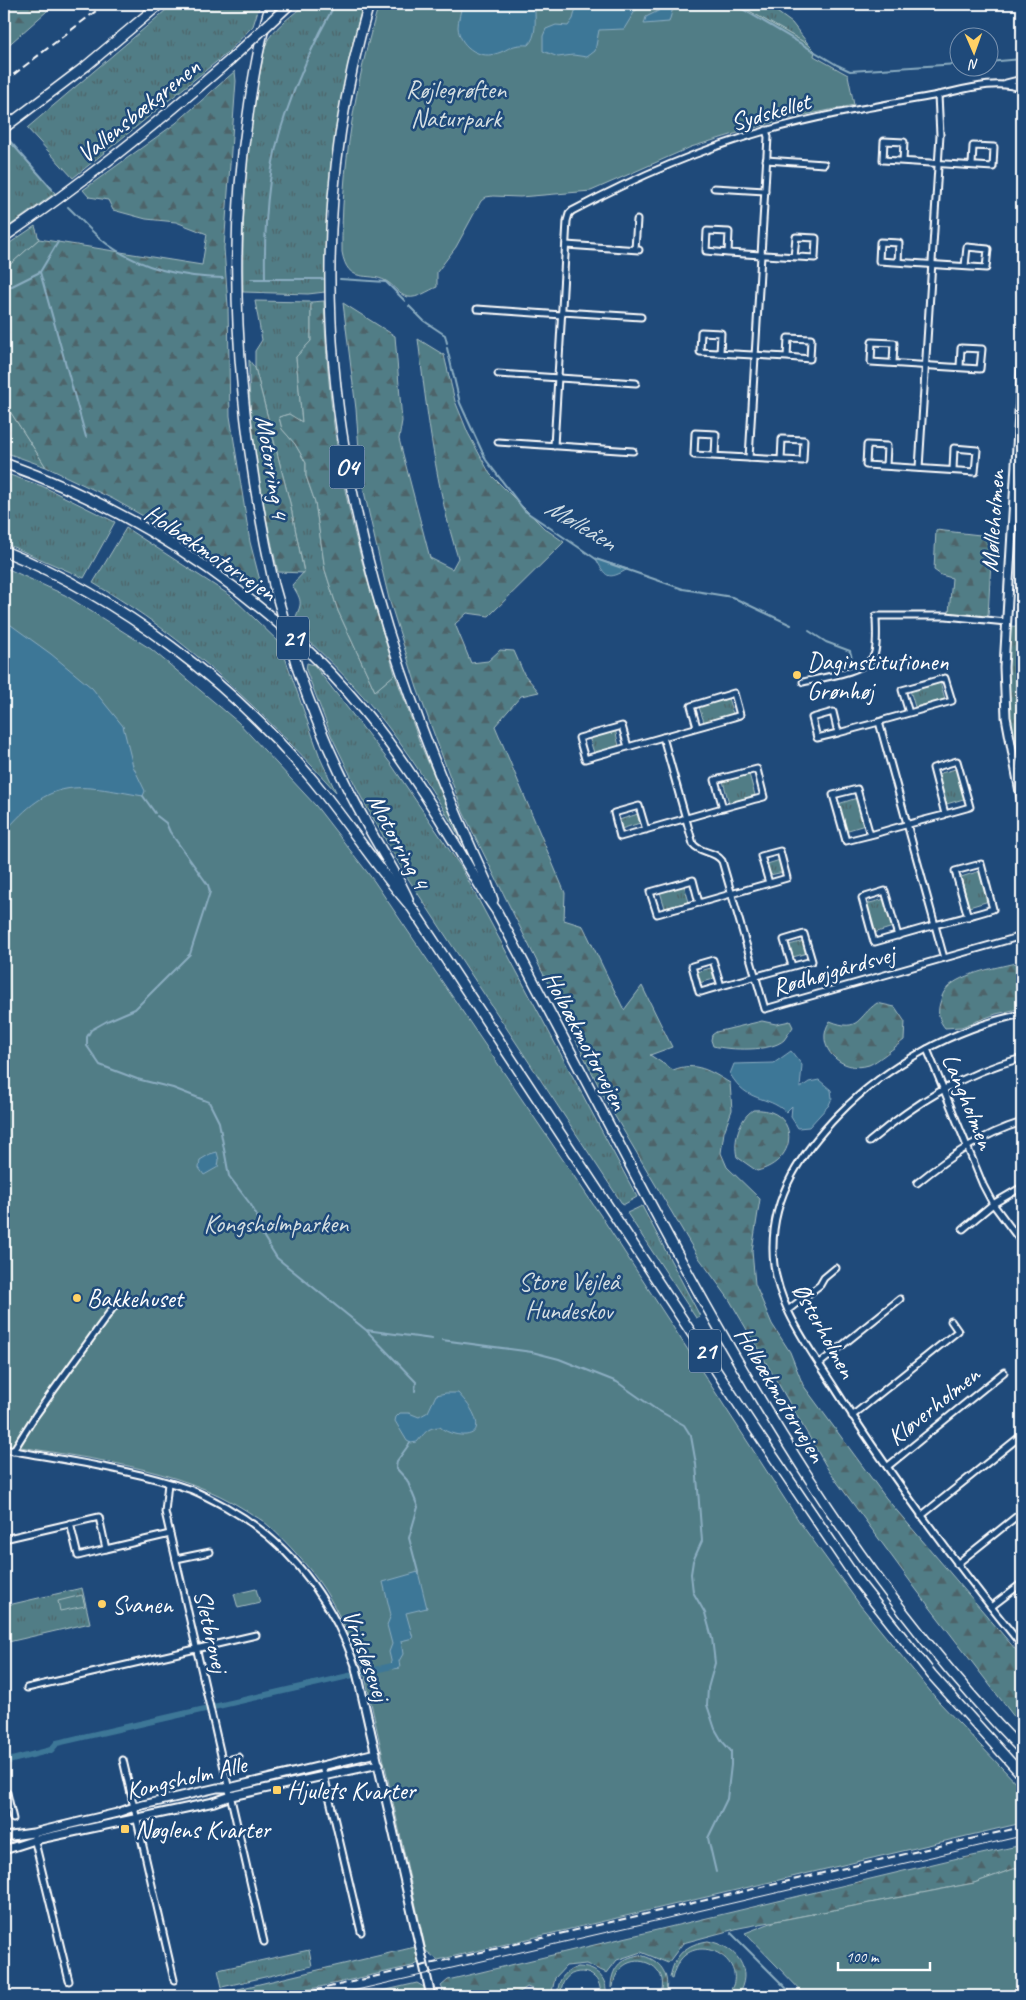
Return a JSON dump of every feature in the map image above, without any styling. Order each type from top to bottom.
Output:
[{"type":"highway","points":[[4,128],[86,66],[160,4]]},
{"type":"highway","name":"Motorring 4","points":[[271,4],[265,22],[255,69],[243,146],[237,237],[239,361],[251,468],[274,585],[298,670],[313,712],[342,778],[365,823],[400,882],[412,908]]},
{"type":"highway","name":"Vallensbækgrenen","points":[[4,237],[146,131],[230,60],[290,4]]},
{"type":"highway","name":"O4","points":[[369,4],[346,104],[335,181],[331,228],[330,321],[342,441],[361,537],[394,654],[432,757],[487,883],[496,910]]},
{"type":"highway","name":"Holbækmotorvejen","points":[[4,463],[54,483],[131,521],[195,561],[235,589],[274,620],[310,653],[376,726],[429,802],[479,886],[496,910],[712,1319],[809,1478],[893,1599],[961,1683],[1022,1750]]},
{"type":"highway","name":"Holbækmotorvejen","points":[[4,551],[92,595],[166,643],[210,678],[278,742],[338,810],[392,885],[412,908],[763,1442],[857,1580],[932,1675],[1022,1775]]},
{"type":"street","name":"Sydskellet","points":[[566,245],[569,214],[572,211],[641,176],[704,151],[766,130],[823,116],[1022,79]]},
{"type":"street","name":"Sydskellet","points":[[1002,84],[1022,89]]},
{"type":"street","points":[[919,468],[939,164],[938,95]]},
{"type":"street","points":[[749,458],[768,137],[766,130]]},
{"type":"street","points":[[903,161],[904,142],[884,141],[883,160],[993,167],[994,147],[974,146],[972,165]]},
{"type":"street","points":[[766,160],[824,164]]},
{"type":"street","points":[[714,188],[765,191]]},
{"type":"street","points":[[554,446],[566,245],[637,249],[637,220]]},
{"type":"street","points":[[728,253],[729,232],[707,231],[706,251],[728,253],[794,257],[815,258],[816,238],[796,237],[794,257]]},
{"type":"street","points":[[898,262],[899,242],[880,242],[878,261],[986,268],[988,249],[967,248],[965,266]]},
{"type":"street","points":[[477,309],[641,317]]},
{"type":"street","points":[[720,353],[722,333],[701,332],[700,352],[755,356],[810,359],[811,339],[788,338],[787,357]]},
{"type":"street","points":[[893,363],[894,344],[872,342],[871,362],[980,369],[982,349],[961,348],[960,367]]},
{"type":"street","name":"Mølleholmen","points":[[1022,362],[1004,667],[1006,717],[1022,803]]},
{"type":"street","points":[[498,374],[636,383]]},
{"type":"street","points":[[715,456],[716,434],[695,433],[694,455],[781,460],[803,461],[804,440],[782,439],[781,460]]},
{"type":"street","points":[[498,442],[633,452]]},
{"type":"street","points":[[886,466],[887,446],[867,445],[866,465],[975,472],[976,450],[954,448],[953,470]]},
{"type":"street","points":[[803,682],[857,669],[870,661],[875,654],[876,616],[946,616],[1006,622]]},
{"type":"street","points":[[838,733],[832,712],[812,718],[818,738],[838,733],[879,722],[952,701],[945,678],[902,690],[909,713]]},
{"type":"street","points":[[628,747],[622,726],[579,738],[585,759],[628,747],[740,715],[734,694],[691,706],[697,727]]},
{"type":"street","points":[[879,722],[944,958]]},
{"type":"street","name":"Rødhøjgårdsvej","points":[[663,737],[694,844],[696,848],[716,855],[722,861],[764,1009],[1022,936]]},
{"type":"street","points":[[870,835],[857,789],[834,795],[846,841],[870,835],[907,825],[970,807],[957,761],[933,768],[945,814]]},
{"type":"street","points":[[646,830],[639,806],[614,813],[620,837],[646,830],[723,808],[764,796],[757,769],[715,780],[723,808]]},
{"type":"street","points":[[699,903],[692,880],[650,892],[657,914],[699,903],[787,878],[780,851],[761,856],[769,883]]},
{"type":"street","name":"Rødhøjgårdsvej","points":[[898,936],[885,891],[862,898],[874,942],[898,936],[935,926],[993,909],[981,864],[955,871],[968,916]]},
{"type":"street","name":"Rødhøjgårdsvej","points":[[721,986],[713,960],[692,966],[699,992],[721,986],[755,976],[812,961],[804,934],[784,940],[792,966]]},
{"type":"street","name":"Østerholmen","points":[[1022,1014],[961,1033],[927,1049],[890,1072],[847,1106],[821,1132],[797,1164],[788,1180],[776,1213],[773,1252],[780,1292],[788,1310],[852,1416],[957,1564],[1022,1646]]},
{"type":"street","name":"Langholmen","points":[[927,1049],[993,1204],[1022,1243]]},
{"type":"street","points":[[869,1142],[897,1118],[944,1088],[974,1073],[1022,1058]]},
{"type":"street","points":[[917,1183],[967,1146],[994,1132],[1022,1122]]},
{"type":"street","points":[[963,1229],[993,1204],[1022,1187]]},
{"type":"street","points":[[788,1310],[820,1285],[824,1278],[836,1268]]},
{"type":"street","points":[[820,1364],[900,1299]]},
{"type":"street","points":[[13,1451],[35,1416],[114,1305]]},
{"type":"street","points":[[852,1416],[958,1331],[951,1321]]},
{"type":"street","name":"Kløverholmen","points":[[887,1467],[1004,1372]]},
{"type":"street","points":[[922,1516],[1022,1435]]},
{"type":"street","name":"Vridsløsevej","points":[[4,1449],[126,1472],[168,1483],[206,1496],[244,1517],[266,1534],[295,1561],[312,1582],[329,1607],[343,1634],[361,1684],[431,1996]]},
{"type":"street","name":"Sletbrovej","points":[[168,1483],[165,1512],[264,1942]]},
{"type":"street","points":[[957,1564],[1022,1512]]},
{"type":"street","points":[[4,1539],[99,1517],[106,1549]]},
{"type":"street","points":[[70,1523],[78,1556],[170,1534]]},
{"type":"street","points":[[176,1559],[210,1552]]},
{"type":"street","points":[[991,1607],[1022,1583]]},
{"type":"street","points":[[27,1688],[256,1635]]},
{"type":"street","name":"Kongsholm Alle","points":[[4,1850],[34,1837],[134,1807],[217,1788],[229,1788],[376,1753]]},
{"type":"street","points":[[223,1760],[239,1757]]},
{"type":"street","points":[[123,1760],[174,1980]]},
{"type":"street","name":"Kongsholm Alle","points":[[4,1837],[34,1837],[136,1820],[214,1802],[231,1796],[379,1764]]},
{"type":"street","points":[[322,1766],[361,1932]]},
{"type":"street","points":[[4,1794],[7,1793],[13,1819]]},
{"type":"street","points":[[34,1837],[69,1981]]},
{"type":"green space","points":[[4,4],[55,4],[4,49]]},
{"type":"green space","points":[[173,4],[260,4],[253,26],[226,54],[73,178],[27,128]]},
{"type":"green space","points":[[305,4],[363,4],[346,75],[334,146],[327,219],[325,292],[308,294],[243,292],[244,207],[248,151],[251,123],[264,52],[267,41],[273,33]]},
{"type":"green space","name":"Røjlegrøften Naturpark","points":[[379,4],[737,4],[809,45],[815,51],[814,56],[848,75],[854,105],[781,120],[691,147],[591,191],[520,197],[486,197],[481,201],[456,247],[437,272],[437,287],[419,296],[408,297],[401,294],[386,281],[379,278],[359,276],[354,273],[345,263],[342,252],[344,189],[351,126],[363,64]]},
{"type":"green space","points":[[737,4],[766,4],[792,23],[809,45]]},
{"type":"green space","points":[[235,71],[236,81],[224,248],[228,306],[230,416],[250,542],[264,596],[213,559],[152,521],[113,499],[46,467],[4,402],[4,270],[39,239],[202,265],[207,234],[176,222],[146,219],[113,210],[108,200],[89,197],[83,190],[176,123]]},
{"type":"green space","points":[[6,137],[55,193],[4,230],[4,139]]},
{"type":"green space","points":[[35,226],[39,239],[4,270],[4,247]]},
{"type":"green space","points":[[255,301],[311,302],[311,341],[296,357],[302,423],[289,414],[279,417],[282,429],[295,444],[306,463],[306,476],[315,502],[325,570],[338,611],[375,691],[395,674],[420,743],[463,843],[421,774],[386,725],[345,676],[293,626],[300,601],[292,585],[304,572],[290,503],[255,368],[255,351],[262,340]]},
{"type":"green space","points":[[324,301],[332,408],[339,461],[360,554],[395,674],[375,691],[338,611],[325,570],[315,502],[306,476],[306,463],[295,444],[282,429],[279,417],[289,414],[302,422],[296,357],[311,341],[311,302]]},
{"type":"green space","points":[[343,303],[395,336],[402,421],[399,439],[430,558],[452,569],[458,558],[450,532],[438,477],[418,339],[444,355],[455,401],[468,433],[490,474],[544,528],[564,542],[489,616],[467,613],[455,624],[471,663],[488,661],[500,650],[514,651],[524,674],[539,692],[521,696],[495,726],[565,893],[564,920],[583,926],[624,1010],[642,986],[672,1047],[650,1055],[673,1070],[681,1067],[696,1067],[709,1071],[730,1083],[732,1110],[724,1132],[721,1153],[727,1167],[760,1199],[752,1251],[755,1284],[772,1324],[790,1352],[803,1385],[886,1498],[1022,1657],[1022,1727],[918,1592],[829,1471],[729,1299],[697,1255],[606,1101],[463,812],[417,688],[389,599],[375,540],[361,478],[356,409]]},
{"type":"green space","points":[[249,360],[255,368],[290,503],[304,573],[278,572],[257,467],[251,414]]},
{"type":"green space","points":[[4,402],[46,467],[4,452]]},
{"type":"green space","points":[[4,473],[42,486],[115,522],[84,578],[4,543]]},
{"type":"green space","points":[[126,528],[231,596],[280,643],[321,760],[336,792],[281,733],[223,678],[161,628],[128,604],[93,583]]},
{"type":"green space","points":[[936,530],[989,536],[992,541],[988,617],[949,613],[952,578],[941,575],[934,570]]},
{"type":"green space","name":"Kongsholmparken","points":[[4,567],[65,595],[151,649],[238,722],[316,806],[374,881],[601,1216],[799,1521],[860,1605],[939,1702],[1022,1789],[1022,1823],[438,1960],[426,1951],[363,1667],[330,1598],[305,1564],[284,1540],[264,1522],[220,1496],[191,1484],[130,1466],[4,1444]]},
{"type":"green space","points":[[1011,626],[1022,627],[1022,786],[1008,709],[1007,664]]},
{"type":"green space","points":[[307,663],[314,665],[391,764],[461,867],[637,1197],[623,1205],[405,874],[361,797],[331,735],[306,670]]},
{"type":"green space","points":[[940,682],[945,699],[915,707],[910,690]]},
{"type":"green space","points":[[728,698],[733,714],[704,722],[699,707]]},
{"type":"green space","points":[[615,729],[619,746],[594,753],[589,737]]},
{"type":"green space","points":[[959,768],[967,798],[943,805],[934,775]]},
{"type":"green space","points":[[749,774],[755,795],[729,803],[723,781]]},
{"type":"green space","points":[[857,798],[865,825],[845,831],[838,804]]},
{"type":"green space","points":[[638,814],[640,823],[621,829],[619,820]]},
{"type":"green space","points":[[780,860],[784,872],[770,875],[767,864]]},
{"type":"green space","points":[[980,871],[989,901],[969,907],[961,877]]},
{"type":"green space","points":[[684,885],[689,902],[665,908],[660,892]]},
{"type":"green space","points":[[885,899],[893,927],[874,933],[866,904]]},
{"type":"green space","points":[[804,941],[807,953],[793,957],[789,945]]},
{"type":"green space","points":[[1015,963],[1022,965],[1022,1008],[996,1014],[961,1027],[945,1028],[940,1020],[939,1010],[944,992],[949,986],[966,976]]},
{"type":"green space","points":[[711,968],[714,979],[699,983],[696,972]]},
{"type":"green space","points":[[877,1003],[895,1007],[905,1022],[904,1040],[869,1065],[859,1067],[840,1062],[827,1048],[825,1040],[826,1030],[830,1021],[847,1025],[853,1024]]},
{"type":"green space","points":[[762,1021],[776,1024],[790,1021],[793,1027],[784,1040],[770,1047],[740,1049],[713,1046],[712,1035],[716,1032]]},
{"type":"green space","points":[[753,1110],[768,1111],[779,1116],[786,1125],[789,1135],[787,1146],[782,1156],[772,1165],[757,1171],[737,1157],[736,1151],[738,1131],[744,1119]]},
{"type":"green space","points":[[642,1206],[700,1316],[696,1318],[627,1213]]},
{"type":"green space","points":[[82,1588],[90,1623],[4,1643],[4,1606]]},
{"type":"green space","points":[[256,1589],[260,1603],[238,1608],[234,1594]]},
{"type":"green space","points":[[82,1595],[85,1606],[60,1611],[58,1601]]},
{"type":"green space","points":[[1022,1845],[1022,1866],[974,1883],[739,1928],[683,1943],[668,1963],[641,1952],[617,1960],[607,1973],[586,1964],[566,1966],[555,1978],[551,1996],[527,1987],[514,1996],[446,1996],[441,1986],[448,1980],[958,1858]]},
{"type":"green space","points":[[1022,1866],[1022,1996],[806,1996],[745,1933],[776,1921],[974,1883]]},
{"type":"green space","points":[[708,1941],[727,1948],[740,1961],[744,1977],[737,1996],[726,1996],[734,1983],[733,1971],[727,1960],[716,1952],[704,1949],[691,1952],[679,1961],[672,1979],[670,1978],[675,1963],[682,1952],[693,1945]]},
{"type":"green space","points":[[415,1947],[419,1963],[412,1966],[280,1996],[209,1996]]},
{"type":"green space","points":[[309,1950],[312,1966],[222,1987],[218,1970]]},
{"type":"green space","points":[[639,1955],[653,1960],[662,1969],[667,1981],[665,1996],[660,1996],[662,1984],[660,1973],[653,1966],[644,1962],[634,1961],[625,1965],[617,1974],[611,1988],[611,1981],[618,1966],[632,1956]]},
{"type":"green space","points":[[578,1967],[590,1969],[600,1975],[605,1984],[606,1996],[600,1996],[600,1986],[596,1979],[582,1972],[574,1973],[567,1977],[562,1985],[561,1996],[558,1996],[562,1978],[565,1974]]},
{"type":"green space","points":[[417,1983],[424,1987],[426,1996],[360,1996]]},
{"type":"water","points":[[462,4],[541,4],[535,9],[534,33],[528,45],[513,46],[489,55],[470,49],[462,40],[459,34],[458,21]]},
{"type":"water","points":[[577,4],[645,4],[635,11],[624,29],[599,30],[595,51],[587,57],[573,55],[558,57],[543,51],[543,36],[546,29],[556,25],[568,26],[573,19]]},
{"type":"water","points":[[661,4],[672,4],[673,8],[669,22],[644,24],[646,17],[660,10]]},
{"type":"water","points":[[596,559],[628,569],[611,576],[602,570]]},
{"type":"water","points":[[4,620],[51,654],[92,688],[123,726],[133,766],[145,791],[143,796],[100,789],[66,789],[36,802],[4,833]]},
{"type":"water","points":[[791,1051],[802,1065],[800,1088],[809,1082],[819,1080],[831,1090],[832,1098],[829,1105],[809,1127],[798,1128],[791,1117],[792,1106],[786,1112],[779,1106],[750,1094],[737,1084],[730,1074],[734,1064],[774,1063]]},
{"type":"water","points":[[217,1152],[218,1167],[204,1175],[199,1168],[200,1160]]},
{"type":"water","points":[[458,1393],[468,1405],[476,1420],[477,1427],[474,1432],[457,1435],[436,1427],[426,1432],[417,1442],[411,1443],[407,1441],[395,1421],[396,1417],[400,1413],[409,1413],[419,1417],[428,1412],[436,1395]]},
{"type":"water","points":[[418,1572],[427,1608],[406,1613],[413,1638],[401,1641],[403,1654],[399,1661],[400,1668],[393,1669],[389,1652],[392,1644],[387,1625],[391,1615],[383,1582]]},
{"type":"waterway","points":[[265,279],[268,196],[270,176],[279,135],[301,73],[335,4]]},
{"type":"waterway","points":[[734,4],[850,71],[948,65]]},
{"type":"waterway","points":[[998,61],[1022,59]]},
{"type":"waterway","points":[[8,139],[52,189]]},
{"type":"waterway","points":[[68,207],[102,240],[134,260],[162,270],[192,276],[223,278]]},
{"type":"waterway","points":[[58,242],[40,272],[86,437]]},
{"type":"waterway","points":[[4,290],[40,272]]},
{"type":"waterway","points":[[251,279],[323,279]]},
{"type":"waterway","points":[[340,279],[386,282],[405,301]]},
{"type":"waterway","points":[[409,306],[424,321],[445,335],[447,343]]},
{"type":"waterway","name":"Mølleåen","points":[[447,348],[460,403],[486,460],[525,511],[596,559],[683,589],[732,597],[791,625]]},
{"type":"waterway","points":[[809,631],[826,642],[850,651],[853,662]]},
{"type":"waterway","points":[[143,796],[155,813]]},
{"type":"waterway","points":[[157,816],[166,823],[170,832],[208,885],[210,892],[190,954],[135,1009],[91,1030],[87,1037],[87,1046],[100,1065],[137,1079],[173,1088],[209,1102],[219,1122],[229,1176],[251,1205],[261,1224],[262,1234],[277,1258],[366,1330],[432,1339]]},
{"type":"waterway","points":[[367,1331],[416,1382],[415,1391]]},
{"type":"waterway","points":[[442,1340],[532,1352],[559,1359],[617,1382],[654,1408],[684,1425],[691,1436],[696,1464],[702,1541],[693,1561],[691,1574],[693,1592],[705,1613],[712,1638],[715,1663],[708,1688],[707,1705],[715,1729],[731,1751],[727,1799],[708,1838],[716,1872]]},
{"type":"waterway","points":[[410,1443],[397,1461],[396,1468],[407,1480],[418,1507],[409,1538],[418,1572]]},
{"type":"waterway","points":[[4,1762],[51,1750],[57,1743],[392,1666]]},
{"type":"waterway","points":[[731,1933],[794,1996]]},
{"type":"tram line","points":[[331,1996],[1022,1836]]},
{"type":"railway","points":[[4,82],[105,4]]},
{"type":"railway","points":[[291,1996],[1022,1827]]},
{"type":"place","name":"Daginstitutionen Grønhøj","points":[[797,675]]},
{"type":"place","name":"Bakkehuset","points":[[77,1298]]},
{"type":"place","name":"Svanen","points":[[102,1604]]},
{"type":"place","name":"Hjulets Kvarter","points":[[277,1790]]},
{"type":"place","name":"Nøglens Kvarter","points":[[125,1829]]},
{"type":"park label","name":"Store Vejleå Hundeskov","points":[[569,1296]]}]
